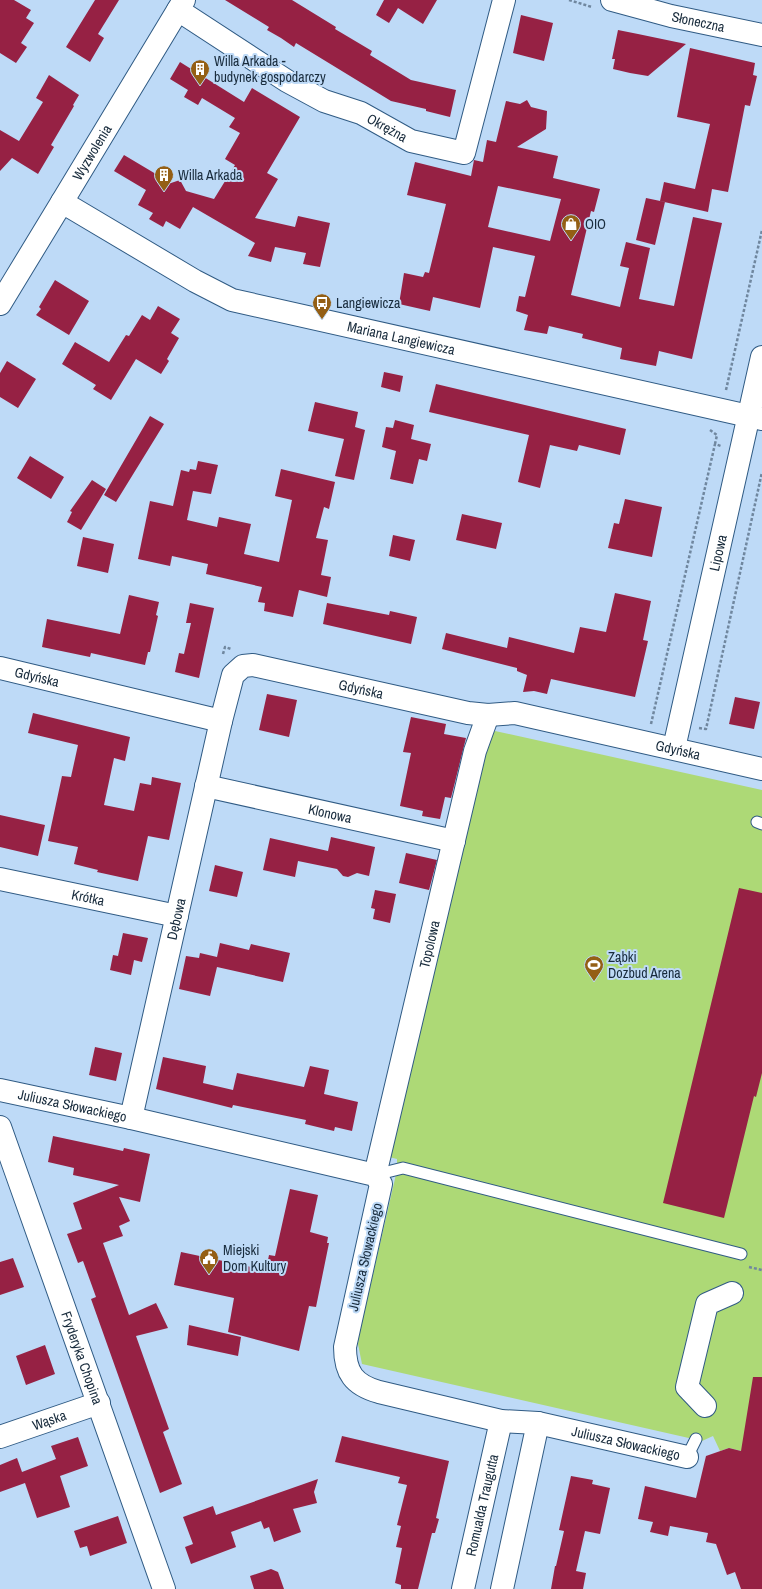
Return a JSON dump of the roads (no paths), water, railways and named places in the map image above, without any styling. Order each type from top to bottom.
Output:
[{"type":"street","name":"Okrężna","points":[[181,5],[287,81],[324,101],[361,113],[411,141],[464,153],[504,0]]},
{"type":"street","name":"Słoneczna","points":[[612,0],[671,16],[762,35]]},
{"type":"street","name":"Wyzwolenia","points":[[0,304],[181,5]]},
{"type":"street","name":"Mariana Langiewicza","points":[[62,202],[195,281],[232,300],[755,418]]},
{"type":"street","name":"Lipowa","points":[[674,748],[740,451],[755,418],[762,357]]},
{"type":"street","name":"Gdyńska","points":[[0,668],[221,721],[233,675],[243,666],[253,665],[468,713],[488,715],[515,713],[762,769]]},
{"type":"street","name":"Topolowa","points":[[375,1175],[475,751],[488,715]]},
{"type":"street","name":"Dębowa","points":[[131,1118],[221,721]]},
{"type":"street","name":"Klonowa","points":[[206,786],[454,841]]},
{"type":"street","name":"Krótka","points":[[0,879],[177,916]]},
{"type":"street","name":"Juliusza Słowackiego","points":[[0,1090],[131,1118],[375,1175],[381,1184],[347,1336],[345,1358],[349,1372],[367,1389],[501,1421],[538,1423],[692,1448]]},
{"type":"street","name":"Fryderyka Chopina","points":[[0,1127],[164,1589]]},
{"type":"street","points":[[705,1406],[687,1387],[688,1380],[707,1304],[732,1293]]},
{"type":"street","name":"Wąska","points":[[0,1437],[99,1403]]},
{"type":"street","name":"Romualda Traugutta","points":[[463,1589],[501,1421]]},
{"type":"street","points":[[502,1589],[538,1423]]},
{"type":"lane","points":[[375,1175],[403,1168],[741,1254]]},
{"type":"place","name":"Willa Arkada - budynek gospodarczy","points":[[200,86]]},
{"type":"place","name":"Willa Arkada","points":[[164,192]]},
{"type":"place","name":"OIO","points":[[571,241]]},
{"type":"place","name":"Langiewicza","points":[[322,320]]},
{"type":"place","name":"Ząbki Dozbud Arena","points":[[594,982]]},
{"type":"place","name":"Miejski Dom Kultury","points":[[209,1275]]}]
